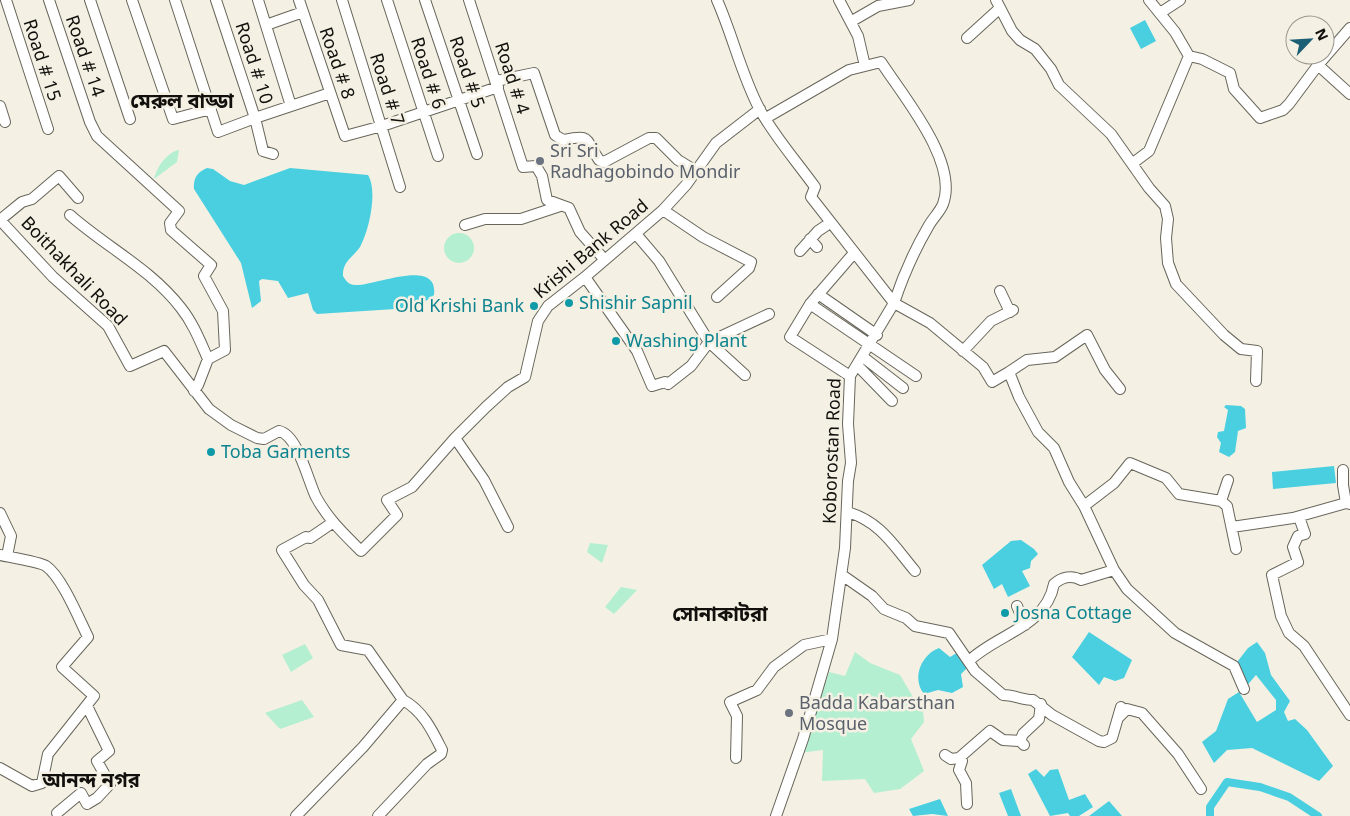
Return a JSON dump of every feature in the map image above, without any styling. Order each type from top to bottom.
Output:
[{"type":"street","name":"Road # 15","points":[[6,0],[48,129]]},
{"type":"street","name":"Road # 14","points":[[49,0],[90,122],[104,144],[179,211],[170,223],[171,230],[211,265],[204,276],[223,311],[226,344],[225,350],[208,359]]},
{"type":"street","points":[[90,0],[130,119]]},
{"type":"street","points":[[132,0],[173,119],[211,109]]},
{"type":"street","points":[[175,0],[218,132],[255,118],[263,151],[274,154]]},
{"type":"street","name":"Road # 10","points":[[216,0],[255,118],[330,93]]},
{"type":"street","points":[[258,0],[291,106]]},
{"type":"street","name":"Road # 8","points":[[299,0],[345,136],[382,126]]},
{"type":"street","name":"Road # 7","points":[[342,0],[400,188]]},
{"type":"street","name":"Road # 6","points":[[387,0],[438,156]]},
{"type":"street","name":"Road # 5","points":[[425,0],[477,154]]},
{"type":"street","name":"Road # 4","points":[[469,0],[523,167],[536,166],[542,176],[547,200],[560,206]]},
{"type":"street","points":[[716,0],[730,28],[738,62],[760,109],[815,188],[811,197],[894,303],[930,323],[983,367],[992,382],[1027,360],[1056,357],[1087,335],[1105,370],[1120,389]]},
{"type":"street","points":[[766,118],[849,70],[865,66],[852,21],[839,0]]},
{"type":"street","points":[[852,21],[878,6],[909,0]]},
{"type":"street","points":[[1148,0],[1175,32],[1189,56],[1202,59],[1230,73],[1234,89],[1260,118],[1283,110],[1318,65],[1350,94]]},
{"type":"street","points":[[1160,13],[1180,0]]},
{"type":"street","points":[[967,38],[998,4],[1012,31],[1020,40],[1035,49],[1051,68],[1059,85],[1112,134],[1149,188],[1165,206],[1168,220],[1166,238],[1168,263],[1176,284],[1224,335],[1241,349],[1257,351],[1256,381]]},
{"type":"street","points":[[266,25],[303,12]]},
{"type":"street","points":[[1335,45],[1350,28]]},
{"type":"street","points":[[1133,163],[1148,151],[1189,56]]},
{"type":"street","name":"Koborostan Road","points":[[776,816],[803,739],[832,639],[842,575],[848,481],[851,463],[848,424],[850,376],[877,335],[894,303],[911,259],[929,225],[943,204],[942,164],[922,123],[881,62],[865,66]]},
{"type":"street","points":[[382,126],[534,72],[555,135],[563,140],[582,136],[586,138],[599,160],[604,162],[649,138],[656,138],[678,160],[696,171]]},
{"type":"street","points":[[0,106],[6,122]]},
{"type":"street","name":"Krishi Bank Road","points":[[361,551],[397,515],[386,500],[412,487],[455,438],[508,387],[525,377],[538,322],[548,306],[663,210],[696,171],[716,142],[760,109]]},
{"type":"street","points":[[0,220],[22,202],[32,199],[60,176],[78,198]]},
{"type":"street","points":[[465,225],[485,219],[521,218],[560,206],[569,208],[580,232],[604,259]]},
{"type":"street","points":[[663,210],[703,237],[751,262],[749,268],[717,297]]},
{"type":"street","points":[[70,215],[149,275],[168,292],[182,309],[194,328],[208,359],[194,391]]},
{"type":"street","name":"Boithakhali Road","points":[[0,220],[48,272],[108,326],[130,366],[164,352],[209,409],[231,426],[256,438],[264,439],[279,431],[288,436],[297,450],[316,497],[332,523],[361,551]]},
{"type":"street","points":[[800,251],[814,243],[818,231],[830,223]]},
{"type":"street","points":[[636,234],[659,261],[709,342],[745,375]]},
{"type":"street","points":[[850,376],[790,337],[810,304],[854,253]]},
{"type":"street","points":[[585,277],[637,351],[652,386],[665,382],[668,384],[691,366],[709,342],[769,314]]},
{"type":"street","points":[[963,351],[991,321],[1012,311],[1000,292]]},
{"type":"street","points":[[818,294],[877,335]]},
{"type":"street","points":[[810,304],[916,376]]},
{"type":"street","points":[[860,361],[903,388]]},
{"type":"street","points":[[860,361],[892,401]]},
{"type":"street","points":[[1009,372],[1019,397],[1038,432],[1054,448],[1068,482],[1084,506],[1114,570],[1127,589],[1175,633],[1234,666],[1244,689]]},
{"type":"street","points":[[455,438],[484,480],[508,527]]},
{"type":"street","points":[[1084,506],[1114,483],[1130,463],[1166,478],[1179,494],[1222,501],[1227,506],[1236,549]]},
{"type":"street","points":[[1232,526],[1299,517],[1348,503],[1342,485],[1343,470]]},
{"type":"street","points":[[1222,501],[1228,480]]},
{"type":"street","points":[[847,512],[864,516],[876,524],[915,571]]},
{"type":"street","points":[[0,513],[11,536],[4,556],[44,565],[51,571],[66,593],[88,637],[62,667],[94,696],[48,754],[42,783],[32,786],[0,768]]},
{"type":"street","points":[[1299,517],[1305,534],[1298,536],[1294,547],[1298,562],[1272,575],[1281,616],[1289,633],[1304,646],[1350,715]]},
{"type":"street","points":[[332,523],[310,538],[306,537],[282,550],[304,585],[318,600],[341,645],[368,650],[403,700],[414,706],[423,718],[442,750],[441,754],[427,764],[378,816]]},
{"type":"street","points":[[969,661],[985,647],[1025,625],[1051,598],[1054,584],[1060,579],[1075,577],[1081,580],[1114,570]]},
{"type":"street","points":[[842,575],[872,596],[884,609],[906,618],[915,626],[949,632],[975,671],[1003,695],[1012,695],[1022,700],[1033,700],[1041,704],[1052,715],[1104,742],[1112,738],[1121,707]]},
{"type":"street","points":[[1016,606],[1025,625]]},
{"type":"street","points":[[736,758],[737,716],[730,702],[757,690],[774,668],[804,645],[832,639]]},
{"type":"street","points":[[296,816],[362,747],[403,700]]},
{"type":"street","points":[[945,755],[951,760],[959,758],[990,731],[1003,740],[1022,743],[1023,734],[1039,719],[1041,704]]},
{"type":"street","points":[[57,813],[80,793],[87,804],[97,798],[110,784],[97,761],[109,752],[87,706]]},
{"type":"street","points":[[1118,718],[1127,709],[1142,714],[1178,754],[1201,789]]},
{"type":"street","points":[[959,758],[962,761],[958,770],[966,783],[967,804]]},
{"type":"green space","points":[[179,150],[177,162],[154,179],[163,161],[170,154]]},
{"type":"green space","points":[[459,233],[470,237],[474,248],[470,259],[459,263],[448,259],[444,248],[448,237]]},
{"type":"green space","points":[[590,543],[608,545],[602,563],[587,552]]},
{"type":"green space","points":[[621,587],[637,590],[614,614],[605,607]]},
{"type":"green space","points":[[305,644],[313,658],[291,672],[282,655]]},
{"type":"green space","points":[[855,652],[870,663],[900,675],[916,702],[922,701],[924,722],[911,739],[924,771],[900,789],[874,793],[865,779],[822,781],[823,750],[799,753],[810,729],[829,672],[845,676]]},
{"type":"green space","points":[[302,700],[314,717],[280,729],[265,713]]},
{"type":"water","points":[[1145,20],[1156,41],[1141,49],[1130,28]]},
{"type":"water","points":[[207,168],[213,169],[230,181],[244,185],[290,168],[368,175],[372,191],[369,221],[360,247],[346,263],[343,276],[348,282],[355,285],[403,276],[416,275],[426,277],[433,283],[434,295],[423,303],[411,308],[317,314],[313,310],[308,293],[288,298],[278,281],[262,279],[259,281],[261,301],[252,308],[241,263],[194,189],[196,176]]},
{"type":"water","points":[[1226,405],[1241,406],[1245,409],[1246,428],[1238,431],[1235,452],[1229,457],[1219,452],[1221,443],[1217,437],[1218,432],[1224,431],[1228,410],[1224,407]]},
{"type":"water","points":[[1334,466],[1336,483],[1273,489],[1272,472]]},
{"type":"water","points":[[1021,540],[1038,554],[1031,561],[1030,568],[1022,571],[1030,586],[1008,597],[1002,584],[994,589],[982,565],[1011,541]]},
{"type":"water","points":[[1089,632],[1132,660],[1124,678],[1115,681],[1104,677],[1099,685],[1072,657]]},
{"type":"water","points":[[1257,642],[1265,653],[1271,675],[1290,701],[1284,712],[1288,721],[1295,719],[1307,730],[1333,766],[1319,781],[1252,748],[1227,750],[1214,763],[1202,742],[1216,731],[1228,699],[1239,692],[1257,722],[1276,710],[1276,700],[1256,675],[1244,689],[1234,666],[1248,648]]},
{"type":"water","points":[[939,648],[950,657],[960,651],[967,668],[961,674],[963,687],[952,693],[938,690],[924,694],[918,681],[920,667],[928,655]]},
{"type":"water","points":[[1036,769],[1044,777],[1050,770],[1058,769],[1069,800],[1085,794],[1093,807],[1079,816],[1070,816],[1068,813],[1050,816],[1028,774]]},
{"type":"water","points":[[1011,789],[1021,816],[1008,816],[999,793]]},
{"type":"water","points":[[940,799],[948,816],[932,814],[913,816],[909,809]]},
{"type":"water","points":[[1109,801],[1122,816],[1089,816]]},
{"type":"waterway","points":[[1210,816],[1210,807],[1227,782],[1260,787],[1289,797],[1318,816]]},
{"type":"place","name":"Sri Sri Radhagobindo Mondir","points":[[540,161]]},
{"type":"place","name":"Shishir Sapnil","points":[[569,303]]},
{"type":"place","name":"Old Krishi Bank","points":[[534,306]]},
{"type":"place","name":"Washing Plant","points":[[616,341]]},
{"type":"place","name":"Toba Garments","points":[[211,452]]},
{"type":"place","name":"Josna Cottage","points":[[1005,613]]},
{"type":"place","name":"Badda Kabarsthan Mosque","points":[[789,713]]},
{"type":"district","name":"মেরুল বাড্ডা","points":[[182,101]]},
{"type":"district","name":"সোনাকাটরা","points":[[720,614]]},
{"type":"district","name":"আনন্দ নগর","points":[[91,780]]}]
